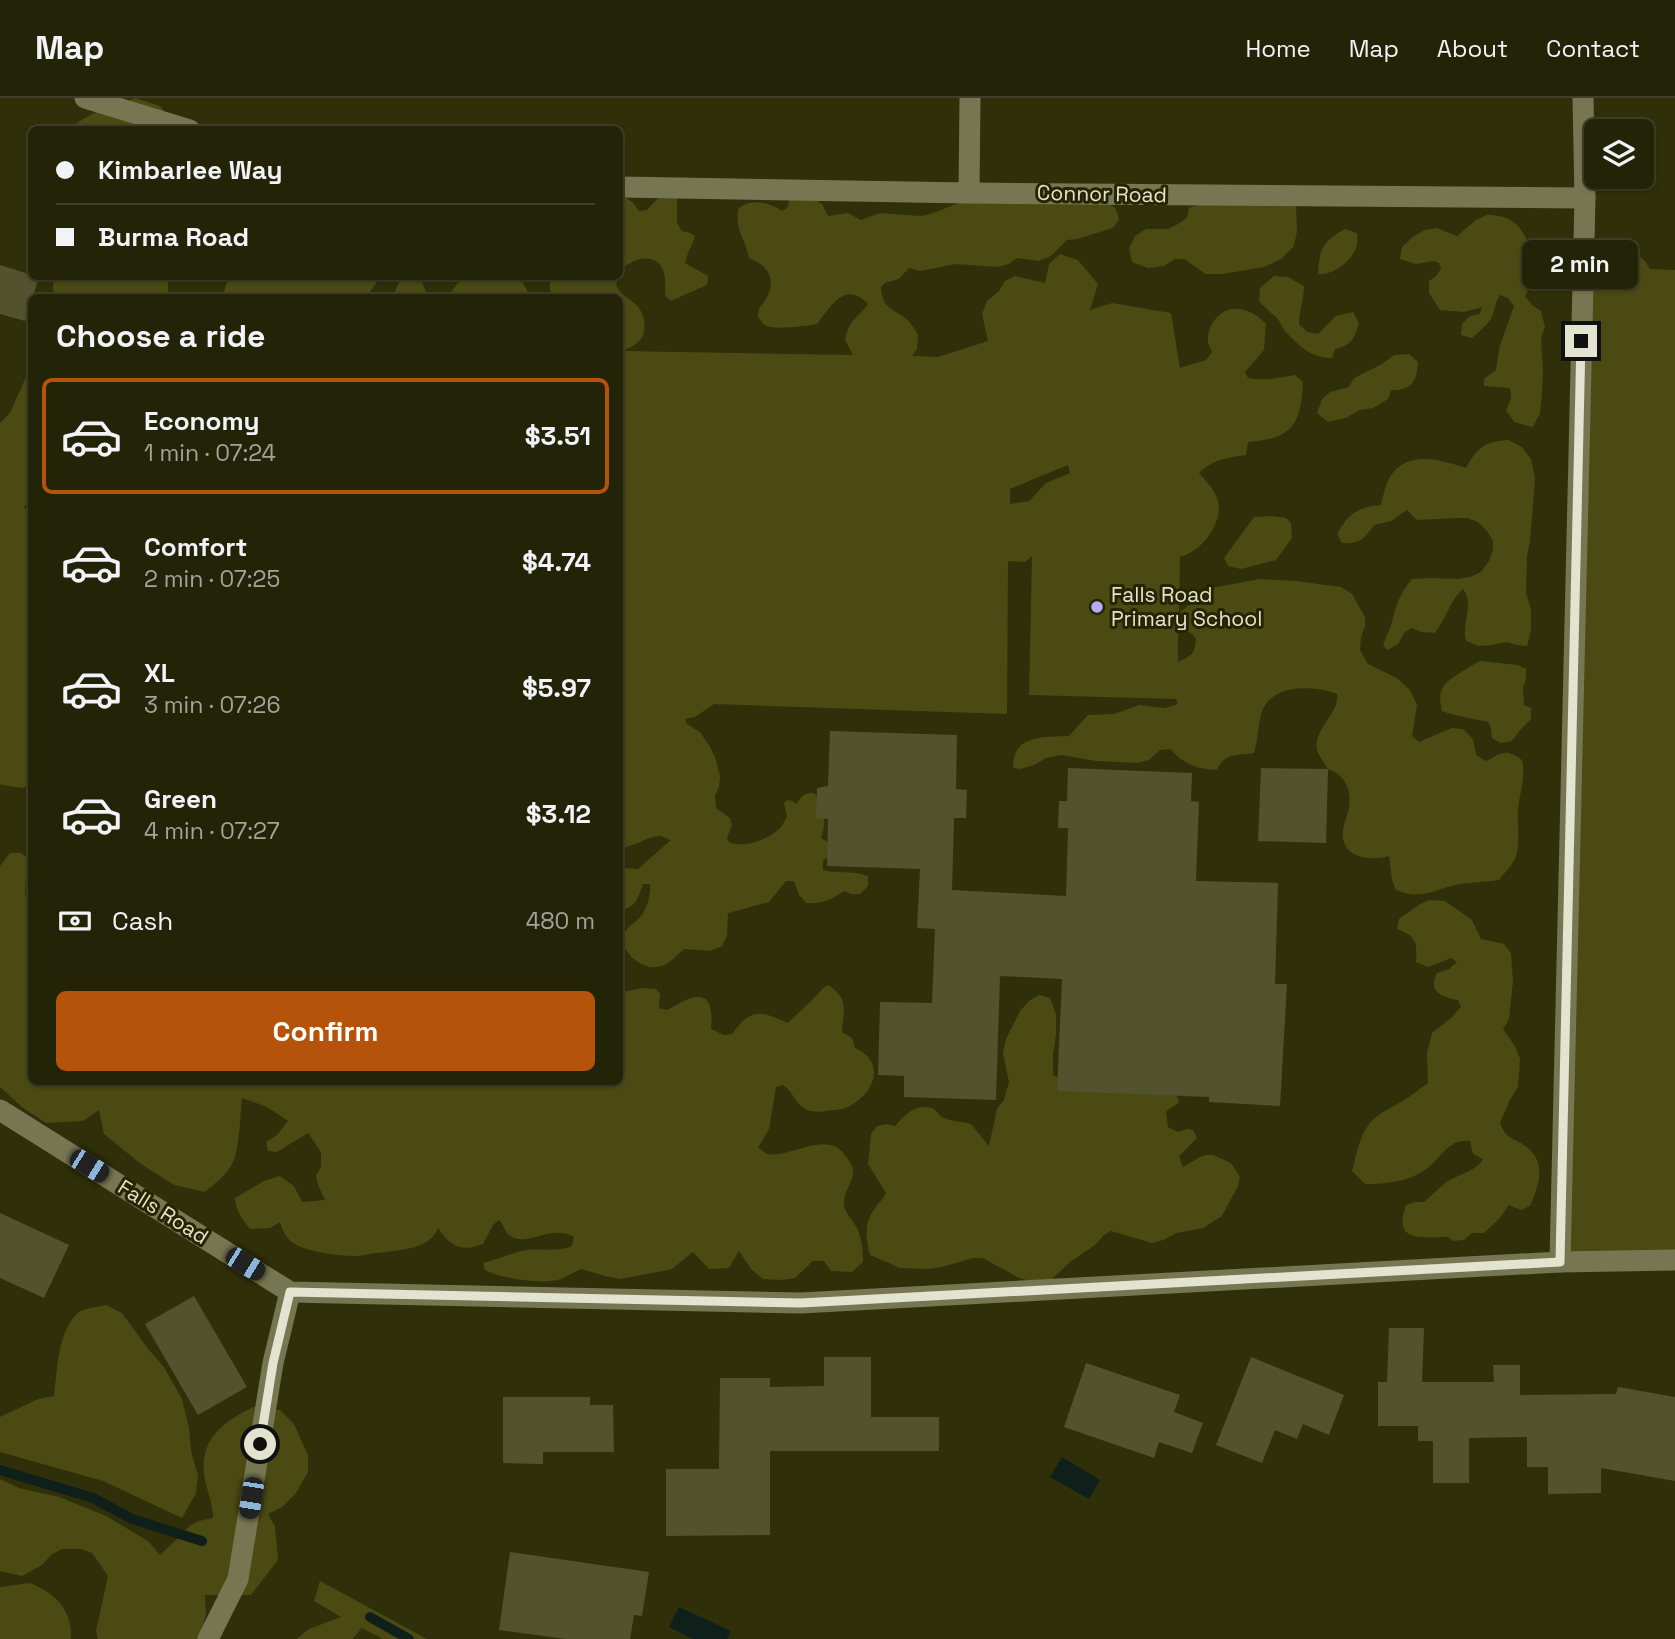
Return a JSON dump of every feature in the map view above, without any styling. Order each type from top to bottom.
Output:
[{"type":"street","points":[[85,98],[177,126]]},
{"type":"street","points":[[970,98],[970,193]]},
{"type":"street","points":[[1560,1262],[1585,198],[1584,98]]},
{"type":"street","name":"Connor Road","points":[[623,187],[1585,198]]},
{"type":"street","name":"Falls Road","points":[[0,1110],[290,1292]]},
{"type":"street","points":[[208,1639],[238,1579],[273,1363],[290,1292],[801,1303],[1560,1262],[1675,1260]]},
{"type":"shaded area","points":[[135,98],[160,106],[176,126],[72,126],[92,114]]},
{"type":"shaded area","points":[[623,195],[639,211],[647,210],[661,195],[677,196],[677,223],[682,231],[695,236],[685,263],[708,276],[707,285],[671,301],[665,295],[664,273],[656,261],[637,260],[623,269]]},
{"type":"shaded area","points":[[812,197],[822,204],[828,216],[848,213],[861,220],[880,213],[921,216],[961,202],[1109,203],[1116,209],[1119,219],[1113,228],[1067,240],[1051,256],[1039,261],[1017,258],[1009,264],[997,267],[956,264],[920,271],[909,268],[899,279],[885,283],[881,287],[884,302],[906,319],[918,334],[917,349],[912,356],[938,357],[988,341],[982,314],[987,301],[999,291],[1005,281],[1015,276],[1045,283],[1049,264],[1060,254],[1078,260],[1098,284],[1090,310],[1112,303],[1171,313],[1180,368],[1206,360],[1212,352],[1208,340],[1211,326],[1223,313],[1245,310],[1266,324],[1264,350],[1245,372],[1248,378],[1260,379],[1295,375],[1303,382],[1300,409],[1291,427],[1284,433],[1248,442],[1246,455],[1215,462],[1199,473],[1217,497],[1218,515],[1212,531],[1202,544],[1180,557],[1179,613],[1206,589],[1260,579],[1341,587],[1352,594],[1365,617],[1360,650],[1368,664],[1397,678],[1410,690],[1417,705],[1412,736],[1419,742],[1452,728],[1463,729],[1473,739],[1476,755],[1486,761],[1504,753],[1522,760],[1517,853],[1499,880],[1460,884],[1426,894],[1404,893],[1396,890],[1389,856],[1365,857],[1357,855],[1346,846],[1343,838],[1349,808],[1348,790],[1343,779],[1328,769],[1317,747],[1321,731],[1337,702],[1337,694],[1327,691],[1293,689],[1273,697],[1261,715],[1254,753],[1228,758],[1217,770],[1191,765],[1170,749],[1160,750],[1149,760],[1138,763],[1096,761],[1061,755],[1020,769],[1013,768],[1014,757],[1024,743],[1040,738],[1069,736],[1088,715],[1114,714],[1139,705],[1165,708],[1178,704],[1176,699],[1029,695],[1032,556],[1025,562],[1008,561],[1007,714],[714,704],[695,717],[685,719],[687,724],[700,732],[715,757],[720,776],[715,796],[716,808],[730,818],[732,825],[727,838],[729,842],[756,842],[770,835],[781,827],[787,817],[784,803],[787,800],[796,804],[804,796],[814,793],[824,815],[821,838],[831,844],[832,853],[823,861],[823,870],[868,876],[868,886],[860,894],[844,891],[826,901],[806,903],[799,895],[794,881],[786,881],[769,902],[728,913],[727,936],[722,946],[710,951],[684,949],[668,963],[656,967],[644,965],[633,958],[625,948],[623,937],[645,909],[650,884],[643,884],[633,905],[623,908],[623,868],[638,869],[671,840],[656,836],[623,847],[623,351],[853,355],[845,340],[851,323],[868,304],[860,297],[852,294],[839,298],[817,324],[770,327],[758,317],[770,290],[770,278],[761,264],[749,258],[739,229],[738,209],[754,202],[771,205],[782,211],[788,207],[789,200]],"holes":[[[1068,465],[1070,473],[1046,483],[1029,501],[1010,504],[1010,489]],[[1178,628],[1191,633],[1196,639],[1195,648],[1192,654],[1178,662]]]},
{"type":"shaded area","points":[[1201,204],[1296,205],[1297,231],[1294,246],[1281,259],[1264,267],[1223,274],[1206,274],[1184,259],[1175,259],[1164,266],[1148,268],[1132,262],[1129,249],[1135,236],[1146,229],[1168,229],[1187,218],[1189,208]]},
{"type":"shaded area","points":[[1487,215],[1504,217],[1517,225],[1525,236],[1533,259],[1533,276],[1525,296],[1541,311],[1545,327],[1541,338],[1543,372],[1540,413],[1533,427],[1514,422],[1506,410],[1511,398],[1510,388],[1484,386],[1484,379],[1496,370],[1500,345],[1514,306],[1508,298],[1500,295],[1492,317],[1472,338],[1461,335],[1462,324],[1470,316],[1480,314],[1482,307],[1464,312],[1440,310],[1429,293],[1429,281],[1441,269],[1439,263],[1434,261],[1416,264],[1400,259],[1402,247],[1425,230],[1437,228],[1457,236],[1476,220]]},
{"type":"shaded area","points":[[1345,229],[1357,233],[1357,243],[1352,256],[1336,270],[1318,274],[1320,258],[1327,242]]},
{"type":"shaded area","points":[[1637,254],[1650,269],[1675,270],[1675,1260],[1560,1262],[1583,268],[1617,269],[1624,256]]},
{"type":"shaded area","points":[[1274,276],[1288,277],[1304,286],[1299,324],[1307,332],[1318,334],[1336,316],[1353,312],[1359,323],[1352,341],[1335,349],[1332,358],[1318,356],[1300,346],[1259,301],[1260,288]]},
{"type":"shaded area","points":[[54,280],[168,280],[168,294],[54,294]]},
{"type":"shaded area","points":[[228,280],[378,280],[369,293],[223,294]]},
{"type":"shaded area","points":[[400,280],[420,280],[428,294],[393,294]]},
{"type":"shaded area","points":[[461,280],[522,280],[528,294],[451,294]]},
{"type":"shaded area","points":[[550,280],[617,280],[621,293],[552,294]]},
{"type":"shaded area","points":[[623,294],[643,315],[643,335],[634,346],[623,351]]},
{"type":"shaded area","points":[[1409,354],[1418,362],[1415,379],[1409,387],[1391,390],[1388,399],[1346,418],[1328,422],[1317,413],[1322,399],[1330,392],[1349,387],[1354,378],[1394,355]]},
{"type":"shaded area","points":[[28,373],[28,500],[24,508],[28,510],[28,786],[23,788],[0,783],[0,423],[10,413]]},
{"type":"shaded area","points":[[1508,440],[1522,447],[1531,459],[1535,479],[1527,556],[1526,593],[1531,609],[1531,631],[1527,646],[1507,642],[1479,646],[1466,641],[1468,601],[1463,589],[1435,633],[1412,628],[1404,633],[1398,644],[1388,650],[1383,646],[1398,600],[1412,579],[1457,579],[1481,572],[1489,561],[1493,541],[1478,522],[1467,518],[1417,520],[1407,510],[1391,521],[1374,525],[1364,537],[1353,543],[1342,543],[1337,534],[1354,513],[1381,505],[1387,483],[1394,472],[1411,460],[1433,460],[1466,468],[1482,447]]},
{"type":"shaded area","points":[[1254,517],[1286,518],[1291,523],[1292,538],[1276,560],[1241,569],[1228,566],[1224,558]]},
{"type":"shaded area","points":[[1480,661],[1517,665],[1526,669],[1524,705],[1531,708],[1531,719],[1512,741],[1501,743],[1492,738],[1488,722],[1442,711],[1440,698],[1445,684]]},
{"type":"shaded area","points":[[10,853],[21,853],[27,858],[25,895],[28,896],[28,1085],[623,1085],[623,992],[643,988],[656,989],[660,994],[659,1008],[667,1010],[686,1000],[704,998],[709,1003],[711,1029],[724,1035],[732,1034],[745,1019],[756,1014],[788,1023],[828,985],[840,995],[844,1006],[842,1032],[852,1038],[855,1048],[872,1063],[873,1081],[862,1098],[853,1104],[843,1109],[820,1112],[805,1109],[783,1085],[776,1087],[769,1129],[758,1148],[767,1154],[776,1154],[828,1145],[845,1155],[853,1173],[844,1205],[859,1234],[863,1262],[852,1272],[831,1271],[824,1261],[813,1261],[795,1278],[763,1279],[751,1269],[739,1251],[729,1268],[709,1269],[693,1252],[672,1269],[621,1279],[581,1269],[561,1279],[534,1281],[492,1273],[485,1270],[483,1263],[521,1251],[566,1248],[572,1246],[574,1237],[556,1233],[514,1238],[499,1220],[493,1225],[483,1244],[469,1248],[452,1244],[438,1228],[428,1241],[411,1248],[354,1256],[323,1253],[301,1247],[287,1237],[280,1222],[270,1228],[250,1229],[240,1215],[235,1198],[264,1181],[280,1176],[294,1186],[302,1202],[325,1200],[316,1176],[321,1167],[321,1152],[308,1133],[277,1152],[268,1151],[266,1142],[277,1135],[288,1121],[267,1107],[242,1098],[235,1158],[220,1180],[205,1192],[174,1185],[141,1164],[104,1134],[99,1110],[83,1121],[46,1123],[22,1107],[0,1087],[0,866]]},
{"type":"shaded area","points":[[1429,900],[1445,901],[1472,920],[1481,939],[1504,944],[1511,953],[1513,981],[1509,1019],[1503,1029],[1520,1059],[1518,1087],[1500,1123],[1507,1135],[1532,1151],[1539,1166],[1538,1182],[1530,1206],[1521,1210],[1509,1205],[1484,1233],[1472,1233],[1464,1240],[1453,1241],[1448,1237],[1412,1236],[1403,1226],[1403,1218],[1406,1205],[1424,1202],[1445,1183],[1472,1170],[1480,1163],[1483,1159],[1473,1154],[1470,1141],[1450,1146],[1431,1166],[1404,1180],[1365,1184],[1352,1171],[1360,1141],[1369,1124],[1428,1083],[1427,1053],[1432,1033],[1461,1007],[1458,1000],[1438,993],[1434,985],[1437,973],[1449,969],[1457,962],[1451,958],[1428,967],[1416,962],[1414,941],[1397,929],[1399,919]]},
{"type":"shaded area","points":[[1039,995],[1050,998],[1056,1014],[1053,1075],[1075,1085],[1172,1086],[1179,1101],[1166,1111],[1168,1127],[1178,1132],[1193,1130],[1197,1138],[1179,1156],[1183,1167],[1200,1157],[1213,1155],[1231,1163],[1240,1177],[1222,1216],[1203,1228],[1177,1233],[1152,1243],[1111,1231],[1050,1281],[1034,1282],[1019,1278],[983,1258],[929,1269],[900,1268],[870,1255],[868,1221],[886,1193],[868,1164],[871,1134],[877,1126],[895,1126],[912,1110],[928,1107],[945,1119],[971,1124],[989,1146],[997,1109],[1004,1100],[1009,1082],[1003,1053],[1006,1039],[1020,1011]]},
{"type":"shaded area","points":[[106,1305],[122,1313],[164,1367],[182,1399],[198,1476],[196,1493],[182,1518],[103,1481],[0,1452],[0,1417],[38,1399],[54,1396],[60,1351],[72,1319],[79,1312]]},
{"type":"shaded area","points":[[253,1407],[280,1410],[294,1424],[308,1455],[308,1472],[296,1493],[282,1507],[268,1514],[275,1526],[278,1560],[251,1595],[205,1595],[206,1613],[200,1639],[98,1639],[96,1631],[108,1576],[92,1553],[81,1549],[62,1549],[22,1576],[0,1571],[0,1479],[19,1488],[59,1497],[106,1516],[148,1541],[160,1555],[191,1525],[213,1518],[205,1480],[205,1454],[214,1434]]},
{"type":"shaded area","points":[[1062,1457],[1100,1480],[1089,1499],[1050,1477]]},
{"type":"shaded area","points":[[320,1581],[427,1639],[383,1639],[362,1628],[352,1639],[296,1639],[309,1629],[341,1617],[314,1601]]},
{"type":"shaded area","points":[[30,1583],[48,1592],[61,1604],[69,1619],[71,1639],[0,1639],[0,1587]]},
{"type":"shaded area","points":[[679,1607],[731,1631],[727,1639],[693,1639],[669,1627]]},
{"type":"building","points":[[0,265],[28,274],[28,280],[38,280],[34,294],[28,294],[25,321],[0,314]]},
{"type":"building","points":[[830,731],[957,735],[956,789],[967,790],[966,818],[954,818],[952,890],[1066,896],[1068,828],[1058,828],[1059,801],[1067,801],[1068,768],[1192,773],[1191,801],[1199,802],[1196,881],[1278,883],[1275,984],[1287,984],[1280,1106],[1209,1102],[1209,1097],[1057,1091],[1062,979],[1000,976],[996,1100],[904,1097],[904,1076],[878,1075],[880,1002],[932,1003],[935,929],[917,928],[920,869],[827,866],[828,819],[816,818],[817,788],[828,786]]},
{"type":"building","points":[[1261,768],[1328,769],[1326,843],[1258,841]]},
{"type":"building","points":[[0,1213],[69,1245],[44,1298],[0,1278]]},
{"type":"building","points":[[194,1296],[247,1387],[198,1415],[145,1324]]},
{"type":"building","points":[[1389,1328],[1424,1328],[1422,1382],[1494,1382],[1493,1365],[1520,1365],[1520,1395],[1616,1394],[1618,1387],[1675,1397],[1675,1481],[1601,1468],[1601,1493],[1548,1494],[1548,1467],[1527,1467],[1527,1437],[1469,1438],[1469,1483],[1433,1483],[1433,1441],[1418,1441],[1418,1426],[1378,1426],[1378,1382],[1387,1382]]},
{"type":"building","points":[[824,1357],[871,1357],[871,1417],[939,1417],[939,1451],[770,1451],[770,1535],[666,1536],[666,1469],[719,1469],[720,1378],[770,1378],[770,1387],[824,1386]]},
{"type":"building","points":[[1251,1357],[1344,1395],[1329,1435],[1303,1424],[1297,1439],[1275,1430],[1262,1463],[1216,1445]]},
{"type":"building","points":[[1086,1363],[1180,1395],[1174,1412],[1203,1423],[1192,1453],[1159,1442],[1154,1458],[1064,1427]]},
{"type":"building","points":[[503,1397],[590,1397],[590,1405],[613,1405],[614,1452],[543,1452],[543,1464],[503,1463]]},
{"type":"building","points":[[510,1552],[649,1572],[642,1616],[634,1615],[630,1639],[566,1639],[499,1630]]},
{"type":"waterway","points":[[0,1470],[93,1498],[132,1519],[202,1541]]},
{"type":"waterway","points":[[370,1617],[409,1639]]},
{"type":"place","name":"Falls Road Primary School","points":[[1097,607]]},
{"type":"route","points":[[260,1444],[273,1363],[290,1292],[801,1303],[1560,1262],[1581,341]]}]
